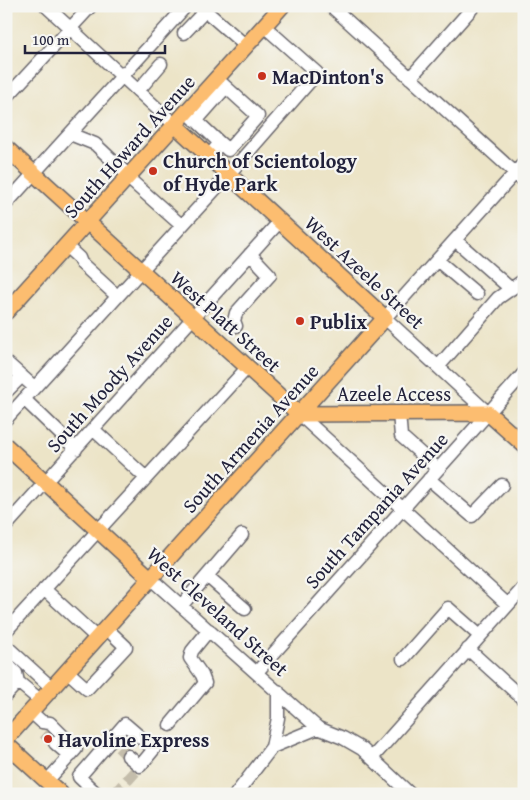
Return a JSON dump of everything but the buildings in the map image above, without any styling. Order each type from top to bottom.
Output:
[{"type":"main road","name":"South Howard Avenue","points":[[6,312],[175,125],[192,116],[221,83],[246,46],[282,6]]},
{"type":"main road","name":"West Azeele Street","points":[[175,125],[385,318]]},
{"type":"main road","name":"West Platt Street","points":[[6,148],[299,414]]},
{"type":"main road","name":"South Armenia Avenue","points":[[6,740],[385,318]]},
{"type":"main road","name":"West Azeele Street","points":[[488,413],[524,444]]},
{"type":"main road","name":"Azeele Access","points":[[299,414],[488,413]]},
{"type":"main road","name":"West Cleveland Street","points":[[6,446],[150,578]]},
{"type":"main road","points":[[6,744],[62,794]]},
{"type":"street","name":"West Azeele Street","points":[[46,6],[175,125]]},
{"type":"street","points":[[6,98],[90,6]]},
{"type":"street","points":[[6,204],[186,6]]},
{"type":"street","points":[[331,6],[519,177]]},
{"type":"street","points":[[410,78],[474,6]]},
{"type":"street","points":[[184,34],[202,8],[246,46]]},
{"type":"street","points":[[6,419],[229,174],[317,73],[264,26]]},
{"type":"street","points":[[138,90],[161,64]]},
{"type":"street","points":[[192,116],[228,150],[258,116],[221,83]]},
{"type":"street","points":[[70,134],[95,144],[181,225]]},
{"type":"street","points":[[209,156],[220,143]]},
{"type":"street","name":"South Armenia Avenue","points":[[385,318],[455,240],[519,177],[524,163]]},
{"type":"street","name":"South Moody Avenue","points":[[6,526],[280,221]]},
{"type":"street","points":[[455,240],[511,289]]},
{"type":"street","points":[[66,246],[79,258],[81,264],[116,296]]},
{"type":"street","points":[[236,326],[234,321],[236,314],[270,275],[250,254]]},
{"type":"street","points":[[437,260],[477,294]]},
{"type":"street","points":[[438,367],[498,298],[524,280]]},
{"type":"street","name":"West Azeele Street","points":[[385,318],[488,413]]},
{"type":"street","points":[[6,362],[19,379]]},
{"type":"street","points":[[6,631],[247,368]]},
{"type":"street","points":[[6,372],[34,387]]},
{"type":"street","name":"South Tampania Avenue","points":[[257,672],[524,373]]},
{"type":"street","points":[[6,392],[19,379]]},
{"type":"street","points":[[24,400],[76,449]]},
{"type":"street","points":[[399,413],[401,436],[438,469]]},
{"type":"street","name":"West Platt Street","points":[[299,414],[508,605]]},
{"type":"street","points":[[93,429],[146,478]]},
{"type":"street","points":[[429,479],[472,516],[502,485]]},
{"type":"street","points":[[181,606],[242,535]]},
{"type":"street","points":[[207,576],[245,609]]},
{"type":"street","name":"West Cleveland Street","points":[[150,578],[318,728],[343,738],[372,758],[410,794]]},
{"type":"street","points":[[372,758],[524,587]]},
{"type":"street","points":[[44,589],[101,633],[126,647],[87,689],[67,671]]},
{"type":"street","points":[[403,659],[448,608],[480,636]]},
{"type":"street","points":[[170,725],[205,683],[202,675],[190,658],[192,651],[209,630]]},
{"type":"street","points":[[6,646],[52,688]]},
{"type":"street","points":[[468,649],[524,700]]},
{"type":"street","points":[[6,664],[16,673],[18,682],[36,706],[43,728],[50,723],[67,738],[66,740],[76,750],[47,781]]},
{"type":"street","points":[[6,695],[18,682]]},
{"type":"street","points":[[241,791],[272,747],[278,718],[278,691]]},
{"type":"street","points":[[97,794],[79,777],[120,748],[125,724],[154,749],[140,766],[120,748]]},
{"type":"street","points":[[272,747],[318,728]]},
{"type":"street","points":[[55,743],[70,756]]},
{"type":"tunnel","points":[[44,733],[55,743]]},
{"type":"tunnel","points":[[119,747],[128,756]]},
{"type":"tunnel","points":[[115,794],[140,766]]},
{"type":"place","name":"MacDinton's","points":[[262,76]]},
{"type":"place","name":"Church of Scientology of Hyde Park","points":[[153,171]]},
{"type":"place","name":"Publix","points":[[300,321]]},
{"type":"place","name":"Havoline Express","points":[[48,739]]}]
